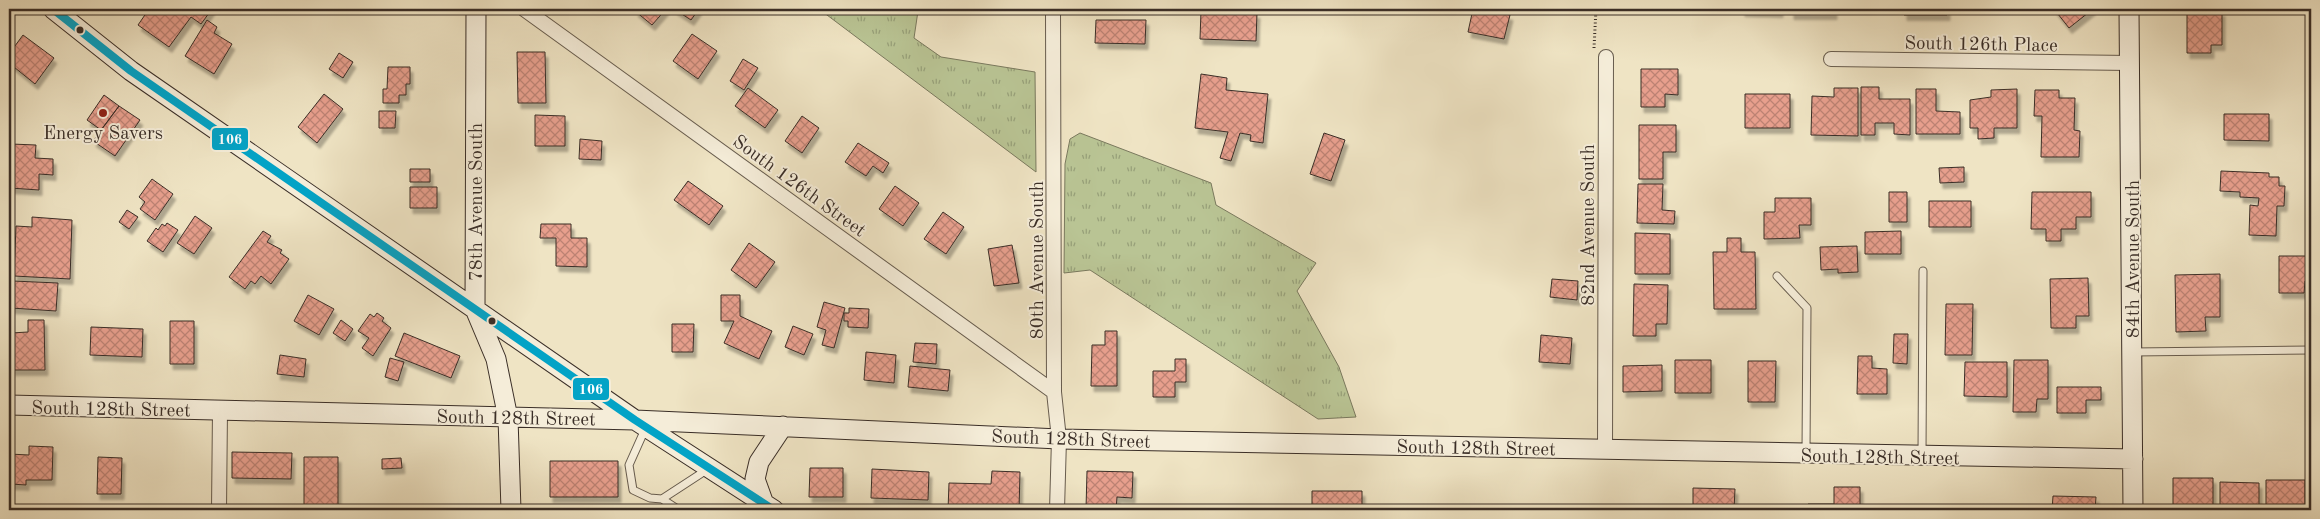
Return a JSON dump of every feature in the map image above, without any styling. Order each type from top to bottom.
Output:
[{"type":"street","points":[[54,9],[116,60],[641,423],[769,507]]},
{"type":"street","name":"78th Avenue South","points":[[476,9],[475,309],[496,358],[508,418],[511,510]]},
{"type":"street","name":"South 126th Street","points":[[524,9],[1054,392]]},
{"type":"street","name":"80th Avenue South","points":[[1053,9],[1054,392],[1059,439],[1057,510]]},
{"type":"street","name":"84th Avenue South","points":[[2129,9],[2133,510]]},
{"type":"street","name":"82nd Avenue South","points":[[1605,450],[1606,57]]},
{"type":"street","name":"South 126th Place","points":[[1831,59],[2130,63]]},
{"type":"street","name":"South 128th Street","points":[[9,405],[783,426],[1059,439],[1922,457],[2133,459]]},
{"type":"street","points":[[220,410],[220,510]]},
{"type":"street","points":[[769,507],[755,479],[758,462],[783,426]]},
{"type":"lane","points":[[1922,457],[1923,271]]},
{"type":"lane","points":[[1777,276],[1807,308],[1806,454]]},
{"type":"lane","points":[[2132,352],[2311,350]]},
{"type":"lane","points":[[641,423],[629,465],[632,490],[650,498],[662,498],[710,468]]},
{"type":"lane","points":[[662,498],[680,510]]},
{"type":"path","points":[[1596,9],[1594,51],[1606,57]]},
{"type":"green space","points":[[819,9],[925,9],[918,11],[914,38],[941,57],[1035,72],[1036,172]]},
{"type":"green space","points":[[1080,133],[1211,183],[1216,205],[1316,263],[1297,291],[1339,367],[1356,417],[1318,419],[1090,270],[1064,273],[1065,164],[1070,139]]},
{"type":"building","points":[[149,9],[212,9],[201,24],[191,17],[169,47],[138,25]]},
{"type":"building","points":[[636,9],[666,9],[652,25],[635,11]]},
{"type":"building","points":[[674,9],[699,9],[691,20]]},
{"type":"building","points":[[1473,9],[1510,15],[1504,39],[1468,32]]},
{"type":"building","points":[[1742,9],[1780,9],[1780,12],[1742,11]]},
{"type":"building","points":[[1791,9],[1834,9],[1834,14],[1791,14]]},
{"type":"building","points":[[1904,9],[1947,9],[1947,15],[1904,15]]},
{"type":"building","points":[[2054,9],[2093,9],[2069,28]]},
{"type":"building","points":[[2187,9],[2222,11],[2222,45],[2211,45],[2211,53],[2187,53]]},
{"type":"building","points":[[1201,11],[1257,13],[1256,41],[1200,39]]},
{"type":"building","points":[[207,20],[217,27],[214,33],[232,44],[214,74],[185,56]]},
{"type":"building","points":[[1096,20],[1146,20],[1145,44],[1095,43]]},
{"type":"building","points":[[692,34],[717,51],[698,79],[673,61]]},
{"type":"building","points":[[23,35],[54,58],[35,84],[9,63],[9,54]]},
{"type":"building","points":[[517,52],[545,52],[546,103],[518,103]]},
{"type":"building","points":[[339,53],[353,62],[343,78],[329,69]]},
{"type":"building","points":[[743,59],[758,68],[744,90],[730,81]]},
{"type":"building","points":[[388,67],[410,67],[410,84],[406,84],[406,95],[399,95],[399,103],[383,103],[383,89],[387,89]]},
{"type":"building","points":[[1641,69],[1678,69],[1678,95],[1665,94],[1665,107],[1641,107]]},
{"type":"building","points":[[1201,74],[1227,78],[1226,90],[1268,94],[1263,143],[1250,141],[1251,135],[1240,133],[1231,161],[1220,158],[1228,132],[1195,128]]},
{"type":"building","points":[[1861,87],[1879,87],[1879,99],[1910,99],[1910,135],[1894,134],[1894,123],[1875,123],[1875,135],[1861,135]]},
{"type":"building","points":[[748,88],[778,110],[765,128],[735,106]]},
{"type":"building","points":[[1834,88],[1858,88],[1858,136],[1811,135],[1812,96],[1834,97]]},
{"type":"building","points":[[1916,89],[1936,89],[1936,111],[1960,112],[1960,134],[1916,134]]},
{"type":"building","points":[[2017,89],[2017,128],[1994,128],[1994,138],[1978,139],[1978,128],[1970,128],[1970,100],[1991,97],[1991,90]]},
{"type":"building","points":[[2035,90],[2059,90],[2059,98],[2075,98],[2074,130],[2080,131],[2079,157],[2041,157],[2042,116],[2034,116]]},
{"type":"building","points":[[324,94],[343,109],[317,143],[298,127]]},
{"type":"building","points":[[1745,94],[1790,94],[1790,128],[1745,128]]},
{"type":"building","name":"Energy Savers","points":[[104,95],[119,106],[101,130],[87,120]]},
{"type":"building","points":[[119,106],[140,120],[115,156],[93,141]]},
{"type":"building","points":[[379,111],[396,111],[395,128],[379,128]]},
{"type":"building","points":[[2224,114],[2269,114],[2269,141],[2224,140]]},
{"type":"building","points":[[535,115],[565,116],[565,146],[535,146]]},
{"type":"building","points":[[802,116],[819,128],[802,153],[785,141]]},
{"type":"building","points":[[1639,125],[1676,125],[1676,152],[1663,152],[1663,179],[1639,179]]},
{"type":"building","points":[[1324,133],[1345,140],[1331,181],[1310,174]]},
{"type":"building","points":[[580,139],[602,141],[601,160],[579,159]]},
{"type":"building","points":[[858,143],[889,163],[883,173],[873,166],[866,176],[845,162]]},
{"type":"building","points":[[11,144],[36,145],[35,158],[53,159],[53,175],[39,174],[39,190],[10,188]]},
{"type":"building","points":[[1964,167],[1964,182],[1940,183],[1939,168]]},
{"type":"building","points":[[410,169],[430,169],[430,182],[410,182]]},
{"type":"building","points":[[2221,171],[2269,173],[2269,177],[2279,177],[2279,186],[2285,186],[2284,206],[2277,206],[2276,236],[2249,235],[2250,205],[2258,206],[2259,198],[2240,197],[2240,192],[2220,191]]},
{"type":"building","points":[[152,179],[173,194],[155,220],[140,209],[145,202],[139,197]]},
{"type":"building","points":[[688,181],[723,206],[709,225],[674,200]]},
{"type":"building","points":[[1638,184],[1663,184],[1662,210],[1675,211],[1674,224],[1637,223]]},
{"type":"building","points":[[895,186],[919,203],[903,226],[879,209]]},
{"type":"building","points":[[410,187],[437,187],[437,208],[410,208]]},
{"type":"building","points":[[1889,192],[1907,192],[1907,222],[1889,222]]},
{"type":"building","points":[[2032,192],[2091,192],[2091,217],[2076,217],[2076,229],[2061,229],[2061,241],[2046,241],[2046,229],[2031,229]]},
{"type":"building","points":[[1775,198],[1811,198],[1811,225],[1799,225],[1800,238],[1764,239],[1764,212],[1775,212]]},
{"type":"building","points":[[1929,201],[1971,201],[1971,227],[1929,227]]},
{"type":"building","points":[[127,210],[138,217],[129,229],[119,222]]},
{"type":"building","points":[[943,212],[964,227],[946,254],[924,239]]},
{"type":"building","points":[[195,216],[212,228],[194,254],[177,243]]},
{"type":"building","points":[[32,217],[72,220],[70,279],[14,276],[16,226],[32,227]]},
{"type":"building","points":[[167,223],[178,230],[163,252],[147,241],[156,228],[158,230],[162,224],[165,226]]},
{"type":"building","points":[[541,224],[571,224],[571,238],[587,238],[587,267],[556,266],[556,238],[540,238]]},
{"type":"building","points":[[263,231],[271,236],[267,242],[282,250],[280,253],[289,259],[271,284],[261,276],[255,284],[251,281],[245,289],[229,277]]},
{"type":"building","points":[[1901,231],[1901,254],[1865,254],[1865,232]]},
{"type":"building","points":[[1635,233],[1670,234],[1670,274],[1635,274]]},
{"type":"building","points":[[1727,238],[1741,238],[1741,252],[1755,252],[1756,309],[1714,309],[1713,252],[1727,252]]},
{"type":"building","points":[[749,243],[775,262],[756,288],[731,270]]},
{"type":"building","points":[[1012,245],[1019,283],[994,286],[988,249]]},
{"type":"building","points":[[1857,246],[1858,272],[1838,273],[1838,269],[1821,270],[1820,247]]},
{"type":"building","points":[[2279,256],[2311,256],[2311,281],[2305,281],[2304,293],[2279,293]]},
{"type":"building","points":[[2220,274],[2220,317],[2205,317],[2206,331],[2176,332],[2175,275]]},
{"type":"building","points":[[2088,278],[2089,316],[2076,316],[2076,328],[2051,328],[2050,279]]},
{"type":"building","points":[[1552,279],[1578,281],[1577,300],[1550,297]]},
{"type":"building","points":[[13,281],[58,283],[56,311],[11,308]]},
{"type":"building","points":[[1634,284],[1668,285],[1667,324],[1656,324],[1656,336],[1633,336]]},
{"type":"building","points":[[308,295],[334,309],[319,335],[294,321]]},
{"type":"building","points":[[721,295],[740,295],[740,316],[772,331],[759,359],[724,343],[734,321],[721,321]]},
{"type":"building","points":[[824,302],[845,308],[834,348],[822,345],[826,330],[817,327]]},
{"type":"building","points":[[1946,304],[1973,304],[1972,355],[1945,355]]},
{"type":"building","points":[[849,308],[869,309],[868,328],[848,327],[848,321],[844,321],[844,313],[849,313]]},
{"type":"building","points":[[377,313],[384,318],[382,321],[391,328],[373,356],[362,348],[369,338],[358,331],[370,314],[374,317]]},
{"type":"building","points":[[2307,314],[2311,314],[2311,337],[2307,337]]},
{"type":"building","points":[[28,320],[44,320],[45,370],[12,370],[11,333],[28,332]]},
{"type":"building","points":[[341,320],[353,329],[345,341],[333,333]]},
{"type":"building","points":[[170,321],[194,321],[194,364],[170,364]]},
{"type":"building","points":[[672,324],[694,324],[693,352],[672,352]]},
{"type":"building","points":[[793,326],[813,334],[804,355],[785,347]]},
{"type":"building","points":[[91,327],[143,329],[142,357],[90,355]]},
{"type":"building","points":[[1105,331],[1117,331],[1117,386],[1091,386],[1092,345],[1105,345]]},
{"type":"building","points":[[404,333],[460,356],[451,378],[395,356]]},
{"type":"building","points":[[1894,334],[1908,334],[1907,364],[1893,363]]},
{"type":"building","points":[[1541,335],[1572,338],[1570,364],[1539,362]]},
{"type":"building","points":[[915,343],[937,344],[936,364],[913,362]]},
{"type":"building","points":[[866,352],[896,355],[894,383],[864,380]]},
{"type":"building","points":[[280,355],[306,359],[304,377],[277,374]]},
{"type":"building","points":[[1858,356],[1872,356],[1872,368],[1887,369],[1887,394],[1857,394]]},
{"type":"building","points":[[390,358],[404,362],[398,381],[385,377]]},
{"type":"building","points":[[1175,359],[1186,359],[1186,382],[1175,382],[1175,397],[1153,397],[1153,371],[1175,371]]},
{"type":"building","points":[[1675,360],[1711,360],[1711,393],[1675,393]]},
{"type":"building","points":[[2014,360],[2048,360],[2048,399],[2037,399],[2036,412],[2013,412]]},
{"type":"building","points":[[1748,361],[1776,361],[1775,402],[1748,402]]},
{"type":"building","points":[[1965,362],[2007,362],[2007,397],[1964,396]]},
{"type":"building","points":[[1662,365],[1662,391],[1623,392],[1623,366]]},
{"type":"building","points":[[910,366],[950,370],[948,391],[908,387]]},
{"type":"building","points":[[2057,387],[2101,387],[2101,400],[2086,400],[2086,413],[2057,413]]},
{"type":"building","points":[[29,446],[53,447],[52,480],[26,480],[26,485],[11,484],[9,454],[29,455]]},
{"type":"building","points":[[232,452],[292,453],[291,479],[232,478]]},
{"type":"building","points":[[98,457],[122,458],[121,494],[97,494]]},
{"type":"building","points":[[304,457],[338,457],[338,510],[304,510]]},
{"type":"building","points":[[401,458],[402,468],[382,469],[382,459]]},
{"type":"building","points":[[550,461],[618,461],[618,497],[550,497]]},
{"type":"building","points":[[810,468],[843,468],[843,497],[809,497]]},
{"type":"building","points":[[872,469],[929,472],[928,500],[871,498]]},
{"type":"building","points":[[992,471],[1020,472],[1019,510],[948,510],[949,483],[991,484]]},
{"type":"building","points":[[1087,471],[1133,472],[1132,498],[1117,497],[1116,510],[1086,509]]},
{"type":"building","points":[[2173,478],[2213,478],[2213,508],[2173,508]]},
{"type":"building","points":[[2266,480],[2305,480],[2305,509],[2266,509]]},
{"type":"building","points":[[2220,482],[2259,483],[2259,508],[2220,507]]},
{"type":"building","points":[[1834,487],[1860,487],[1860,510],[1808,510],[1808,504],[1834,504]]},
{"type":"building","points":[[1693,488],[1735,489],[1734,510],[1693,510]]},
{"type":"building","points":[[1312,491],[1362,491],[1362,510],[1312,510]]},
{"type":"building","points":[[2053,496],[2096,497],[2095,510],[2052,510]]},
{"type":"building","points":[[380,507],[399,507],[399,510],[380,510]]},
{"type":"transit line","name":"106","points":[[53,9],[131,71],[635,420],[774,510]]},
{"type":"place","name":"Energy Savers","points":[[103,113]]}]
